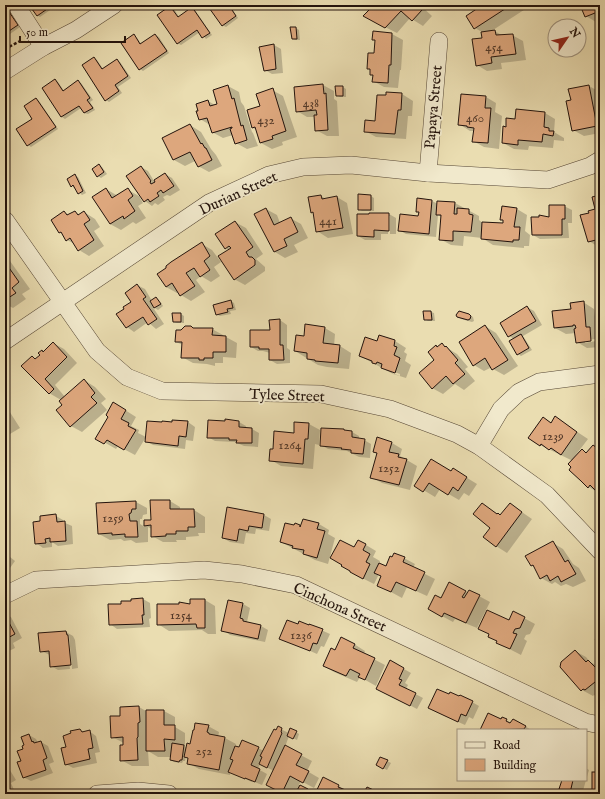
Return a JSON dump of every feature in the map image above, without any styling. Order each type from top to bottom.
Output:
[{"type":"street","points":[[16,5],[43,47]]},
{"type":"street","points":[[5,71],[43,47],[76,30],[114,5]]},
{"type":"street","name":"Papaya Street","points":[[428,173],[439,41]]},
{"type":"street","name":"Durian Street","points":[[5,341],[209,203],[269,175],[303,167],[351,165],[428,173],[548,180],[590,166],[600,160]]},
{"type":"street","name":"Tylee Street","points":[[5,220],[97,351],[127,377],[162,391],[321,394],[390,409],[457,434],[479,446],[547,495],[600,552]]},
{"type":"street","points":[[479,446],[501,410],[519,392],[539,382],[600,374]]},
{"type":"street","name":"Cinchona Street","points":[[5,595],[36,580],[204,570],[242,574],[296,585],[585,722],[600,725]]},
{"type":"street","points":[[97,794],[138,791],[169,794]]},
{"type":"building","points":[[29,5],[53,5],[37,16]]},
{"type":"building","points":[[207,5],[233,5],[230,7],[236,16],[222,26]]},
{"type":"building","points":[[378,5],[417,5],[422,10],[412,21],[401,11],[385,28],[363,16],[372,7],[374,9]]},
{"type":"building","points":[[476,5],[511,5],[474,29],[466,16],[478,8]]},
{"type":"building","points":[[580,5],[600,5],[600,11],[585,17]]},
{"type":"building","points":[[5,6],[18,25],[6,33],[5,32]]},
{"type":"building","points":[[170,6],[178,17],[192,7],[210,33],[202,38],[197,30],[177,44],[157,15]]},
{"type":"building","points":[[290,27],[296,27],[297,39],[292,39]]},
{"type":"building","points":[[495,30],[496,35],[513,34],[516,54],[491,57],[492,63],[476,66],[472,39],[482,38],[481,32]]},
{"type":"building","points":[[373,31],[392,33],[391,65],[389,65],[388,83],[372,82],[373,75],[370,75],[370,69],[367,69],[368,53],[374,53],[375,40],[372,40]]},
{"type":"building","points":[[134,34],[140,44],[155,34],[167,51],[139,70],[121,43]]},
{"type":"building","points":[[274,44],[276,69],[264,71],[259,47]]},
{"type":"building","points":[[94,57],[102,69],[117,59],[128,76],[115,85],[119,91],[105,101],[82,65]]},
{"type":"building","points":[[55,79],[63,91],[78,80],[90,98],[87,100],[93,108],[84,113],[79,106],[61,117],[42,88]]},
{"type":"building","points":[[323,84],[324,94],[326,93],[328,130],[315,131],[314,115],[317,115],[316,110],[296,112],[294,87]]},
{"type":"building","points":[[228,85],[232,99],[234,98],[241,126],[243,125],[247,140],[235,144],[230,129],[232,127],[212,133],[207,118],[199,120],[196,111],[198,111],[196,104],[208,100],[210,106],[217,104],[213,90]]},
{"type":"building","points":[[589,85],[597,126],[572,131],[566,101],[571,100],[568,89]]},
{"type":"building","points":[[335,86],[343,86],[343,96],[336,96]]},
{"type":"building","points":[[273,88],[286,131],[272,136],[273,139],[260,143],[255,127],[252,128],[247,110],[260,106],[256,94]]},
{"type":"building","points":[[386,92],[402,93],[401,110],[398,110],[395,134],[364,132],[365,120],[375,121],[377,95],[386,95]]},
{"type":"building","points":[[461,94],[486,96],[485,108],[491,108],[488,143],[472,142],[474,128],[458,125]]},
{"type":"building","points":[[36,98],[56,127],[27,146],[16,129],[32,119],[24,106]]},
{"type":"building","points":[[516,109],[545,112],[544,127],[549,128],[549,131],[554,131],[553,136],[543,134],[542,142],[518,140],[518,145],[502,143],[503,126],[506,127],[506,118],[515,119]]},
{"type":"building","points":[[190,124],[212,160],[198,167],[190,152],[173,160],[162,138]]},
{"type":"building","points":[[99,164],[104,172],[97,177],[92,169]]},
{"type":"building","points":[[141,166],[151,181],[151,184],[155,182],[154,180],[165,173],[174,186],[163,193],[161,190],[157,193],[159,196],[150,202],[148,199],[144,202],[126,176]]},
{"type":"building","points":[[75,174],[83,191],[78,194],[73,185],[71,187],[67,179]]},
{"type":"building","points":[[106,188],[112,198],[128,188],[133,196],[128,200],[135,211],[124,219],[123,216],[110,224],[92,197]]},
{"type":"building","points":[[358,194],[371,195],[371,210],[358,210]]},
{"type":"building","points":[[321,195],[322,199],[337,196],[343,228],[316,232],[313,212],[311,213],[308,197]]},
{"type":"building","points":[[600,195],[600,239],[588,242],[580,215],[589,213],[588,211],[595,209],[592,197]]},
{"type":"building","points":[[417,198],[432,200],[429,234],[398,231],[400,214],[418,216],[419,212],[416,212]]},
{"type":"building","points":[[437,201],[455,202],[454,214],[457,214],[457,208],[469,209],[469,214],[473,215],[471,232],[453,231],[453,241],[439,240],[441,215],[436,215]]},
{"type":"building","points":[[549,205],[565,205],[565,219],[562,219],[562,235],[532,235],[531,217],[539,217],[539,215],[549,217]]},
{"type":"building","points":[[502,206],[517,208],[514,227],[520,227],[519,240],[513,240],[513,242],[481,239],[482,222],[503,223],[503,220],[500,220]]},
{"type":"building","points":[[266,208],[274,225],[291,217],[298,232],[284,239],[287,246],[274,252],[254,214]]},
{"type":"building","points":[[64,211],[67,215],[75,211],[78,215],[84,211],[90,220],[84,224],[94,240],[78,251],[70,238],[66,241],[61,232],[59,233],[51,220]]},
{"type":"building","points":[[389,213],[389,231],[374,230],[374,237],[357,236],[357,214]]},
{"type":"building","points":[[235,221],[253,247],[246,252],[249,257],[252,257],[255,260],[255,265],[234,280],[218,256],[231,248],[229,246],[225,249],[215,234]]},
{"type":"building","points":[[202,242],[210,256],[204,261],[210,270],[200,277],[194,268],[186,273],[195,286],[180,296],[172,283],[166,287],[157,274],[166,268],[166,266],[171,262]]},
{"type":"building","points":[[5,262],[19,282],[12,288],[16,293],[5,300]]},
{"type":"building","points":[[137,284],[146,297],[143,299],[157,319],[148,325],[143,317],[126,328],[116,314],[131,302],[125,293]]},
{"type":"building","points":[[156,297],[161,304],[154,308],[150,301]]},
{"type":"building","points":[[231,300],[233,308],[227,309],[228,312],[216,315],[213,305]]},
{"type":"building","points":[[584,301],[586,327],[590,327],[591,341],[576,343],[574,329],[576,328],[575,325],[554,328],[552,311],[571,309],[570,303]]},
{"type":"building","points":[[527,306],[536,321],[508,337],[500,323]]},
{"type":"building","points":[[423,311],[431,311],[432,320],[424,320]]},
{"type":"building","points":[[459,311],[469,314],[471,316],[470,319],[468,320],[457,317],[456,315]]},
{"type":"building","points":[[172,313],[181,313],[181,322],[173,322]]},
{"type":"building","points":[[280,319],[280,345],[283,345],[284,360],[269,360],[269,349],[250,347],[250,330],[270,330],[269,320]]},
{"type":"building","points":[[305,324],[325,327],[323,343],[340,345],[338,363],[307,359],[307,353],[294,351],[296,335],[304,336]]},
{"type":"building","points":[[485,325],[508,360],[492,370],[485,358],[473,366],[459,342]]},
{"type":"building","points":[[185,326],[191,326],[193,328],[213,328],[212,335],[226,336],[226,352],[213,352],[213,358],[204,358],[204,360],[199,360],[199,358],[181,358],[182,342],[175,342],[176,330],[181,330]]},
{"type":"building","points":[[521,334],[529,348],[517,355],[509,341]]},
{"type":"building","points":[[379,335],[395,340],[394,346],[397,347],[394,355],[400,358],[395,373],[381,368],[382,364],[377,362],[376,364],[372,363],[372,361],[359,356],[365,337],[377,341]]},
{"type":"building","points":[[53,342],[67,357],[45,379],[54,389],[49,394],[21,366],[32,356],[35,359],[40,355],[38,353],[42,350],[43,352]]},
{"type":"building","points":[[442,343],[458,360],[455,363],[465,374],[453,384],[446,376],[432,389],[419,373],[434,360],[428,352],[436,345],[437,347]]},
{"type":"building","points":[[84,379],[95,393],[91,397],[97,403],[70,427],[56,410],[62,405],[59,401]]},
{"type":"building","points":[[113,402],[126,410],[121,419],[129,423],[128,426],[136,430],[124,450],[107,440],[104,444],[95,439],[108,417],[106,415]]},
{"type":"building","points":[[555,416],[577,432],[561,455],[551,448],[549,450],[541,444],[540,446],[528,438],[543,417],[551,423]]},
{"type":"building","points":[[225,419],[239,421],[239,427],[252,428],[252,443],[236,443],[237,440],[229,440],[229,438],[207,438],[208,420],[225,421]]},
{"type":"building","points":[[172,420],[188,421],[186,437],[179,436],[178,446],[145,442],[147,421],[172,422]]},
{"type":"building","points":[[294,422],[309,423],[308,439],[305,439],[303,464],[269,461],[270,449],[273,449],[274,431],[294,433]]},
{"type":"building","points":[[321,428],[344,429],[352,431],[352,437],[365,439],[363,454],[351,453],[351,450],[341,449],[342,448],[320,446]]},
{"type":"building","points":[[377,437],[392,442],[389,452],[399,454],[398,457],[407,459],[399,485],[370,478],[377,453],[373,452]]},
{"type":"building","points":[[593,445],[600,450],[600,495],[590,485],[588,488],[569,470],[571,467],[568,464],[582,449],[586,453]]},
{"type":"building","points":[[431,459],[451,471],[453,468],[467,477],[458,491],[453,487],[448,495],[429,483],[423,492],[414,486]]},
{"type":"building","points":[[150,500],[170,500],[170,509],[194,509],[195,527],[188,527],[188,531],[176,531],[176,534],[151,537],[151,525],[144,526],[144,520],[151,520]]},
{"type":"building","points":[[136,501],[136,509],[132,509],[131,513],[129,514],[130,521],[137,521],[138,537],[125,537],[125,534],[112,535],[112,533],[98,534],[96,503]]},
{"type":"building","points":[[482,503],[500,515],[510,503],[522,512],[496,547],[483,537],[490,528],[473,514]]},
{"type":"building","points":[[227,507],[264,514],[262,528],[249,526],[248,531],[239,529],[237,541],[222,538]]},
{"type":"building","points":[[56,514],[57,522],[65,521],[66,541],[50,542],[50,538],[45,539],[46,543],[35,544],[33,522],[40,521],[40,516]]},
{"type":"building","points":[[303,519],[319,523],[317,529],[325,531],[317,558],[303,554],[304,550],[292,548],[293,546],[280,542],[285,523],[294,525],[295,523],[300,525],[300,527]]},
{"type":"building","points":[[340,540],[354,547],[358,540],[366,544],[363,550],[370,554],[366,562],[370,564],[363,579],[330,558]]},
{"type":"building","points":[[553,541],[565,562],[568,560],[576,574],[561,582],[558,576],[550,581],[547,575],[540,579],[533,565],[531,566],[525,556]]},
{"type":"building","points":[[394,553],[405,557],[403,562],[425,572],[416,591],[396,582],[391,592],[377,586],[381,576],[374,573],[379,563],[386,566],[390,556],[392,557]]},
{"type":"building","points":[[449,582],[466,591],[462,597],[464,598],[469,590],[480,595],[466,623],[444,613],[442,617],[428,609],[435,595],[441,598]]},
{"type":"building","points":[[143,598],[143,624],[109,625],[108,604],[121,604],[121,601],[131,601],[131,599]]},
{"type":"building","points":[[190,599],[205,599],[205,628],[197,628],[196,624],[157,625],[157,604],[179,604],[179,602],[190,604]]},
{"type":"building","points":[[228,600],[243,603],[240,618],[243,619],[243,621],[261,625],[258,639],[221,631]]},
{"type":"building","points":[[487,610],[509,620],[513,611],[525,617],[520,628],[515,629],[513,633],[517,634],[510,649],[496,643],[497,641],[488,637],[489,634],[478,629]]},
{"type":"building","points":[[5,615],[15,634],[6,639],[8,643],[5,645]]},
{"type":"building","points":[[287,620],[298,624],[299,621],[323,629],[317,644],[313,643],[310,651],[279,639]]},
{"type":"building","points":[[66,631],[68,635],[71,665],[50,667],[49,651],[40,652],[38,633]]},
{"type":"building","points":[[600,635],[600,645],[595,639]]},
{"type":"building","points":[[341,637],[355,644],[353,648],[375,658],[365,680],[358,677],[360,674],[350,669],[346,676],[323,666],[331,648],[335,650]]},
{"type":"building","points":[[575,650],[586,662],[588,660],[595,667],[599,664],[600,665],[599,687],[595,682],[585,690],[583,689],[581,691],[560,667],[561,662]]},
{"type":"building","points":[[390,660],[404,668],[399,679],[402,680],[399,685],[416,693],[410,706],[376,689]]},
{"type":"building","points":[[437,689],[449,694],[450,692],[459,696],[460,695],[473,701],[466,716],[461,714],[458,722],[428,708]]},
{"type":"building","points":[[139,706],[140,722],[138,723],[137,738],[138,760],[120,761],[120,745],[123,745],[123,737],[111,738],[110,716],[120,716],[120,707]]},
{"type":"building","points":[[146,710],[164,710],[164,725],[175,725],[175,740],[164,739],[165,751],[146,751]]},
{"type":"building","points":[[488,713],[501,719],[502,717],[507,719],[506,721],[510,723],[513,719],[526,726],[524,729],[480,729]]},
{"type":"building","points":[[195,723],[209,725],[207,732],[209,734],[225,737],[219,770],[187,764],[188,758],[184,757],[187,743],[190,744]]},
{"type":"building","points":[[278,726],[282,728],[282,733],[267,768],[259,764],[262,757],[260,756],[274,729],[276,730]]},
{"type":"building","points":[[290,728],[297,731],[293,739],[287,736]]},
{"type":"building","points":[[80,729],[82,732],[90,730],[93,748],[88,749],[90,759],[65,765],[61,748],[66,747],[63,736],[71,733],[70,731]]},
{"type":"building","points":[[29,734],[32,742],[33,741],[34,743],[41,741],[47,758],[43,760],[46,770],[23,778],[17,762],[21,761],[17,751],[23,749],[22,746],[24,745],[21,737]]},
{"type":"building","points":[[242,740],[259,747],[251,765],[260,769],[255,782],[228,772],[233,760],[230,759],[235,746],[239,747]]},
{"type":"building","points":[[172,743],[184,745],[182,760],[179,762],[170,760]]},
{"type":"building","points":[[285,745],[302,754],[296,765],[309,771],[303,783],[290,776],[282,793],[266,785]]},
{"type":"building","points":[[380,757],[388,760],[383,769],[376,765]]},
{"type":"building","points":[[592,772],[600,772],[600,794],[592,794]]},
{"type":"building","points":[[323,777],[339,785],[338,787],[348,791],[346,794],[315,794]]},
{"type":"building","points":[[562,781],[573,781],[570,793],[559,789]]},
{"type":"building","points":[[300,785],[308,789],[306,794],[295,794]]},
{"type":"building","points":[[367,787],[382,794],[363,794]]}]
